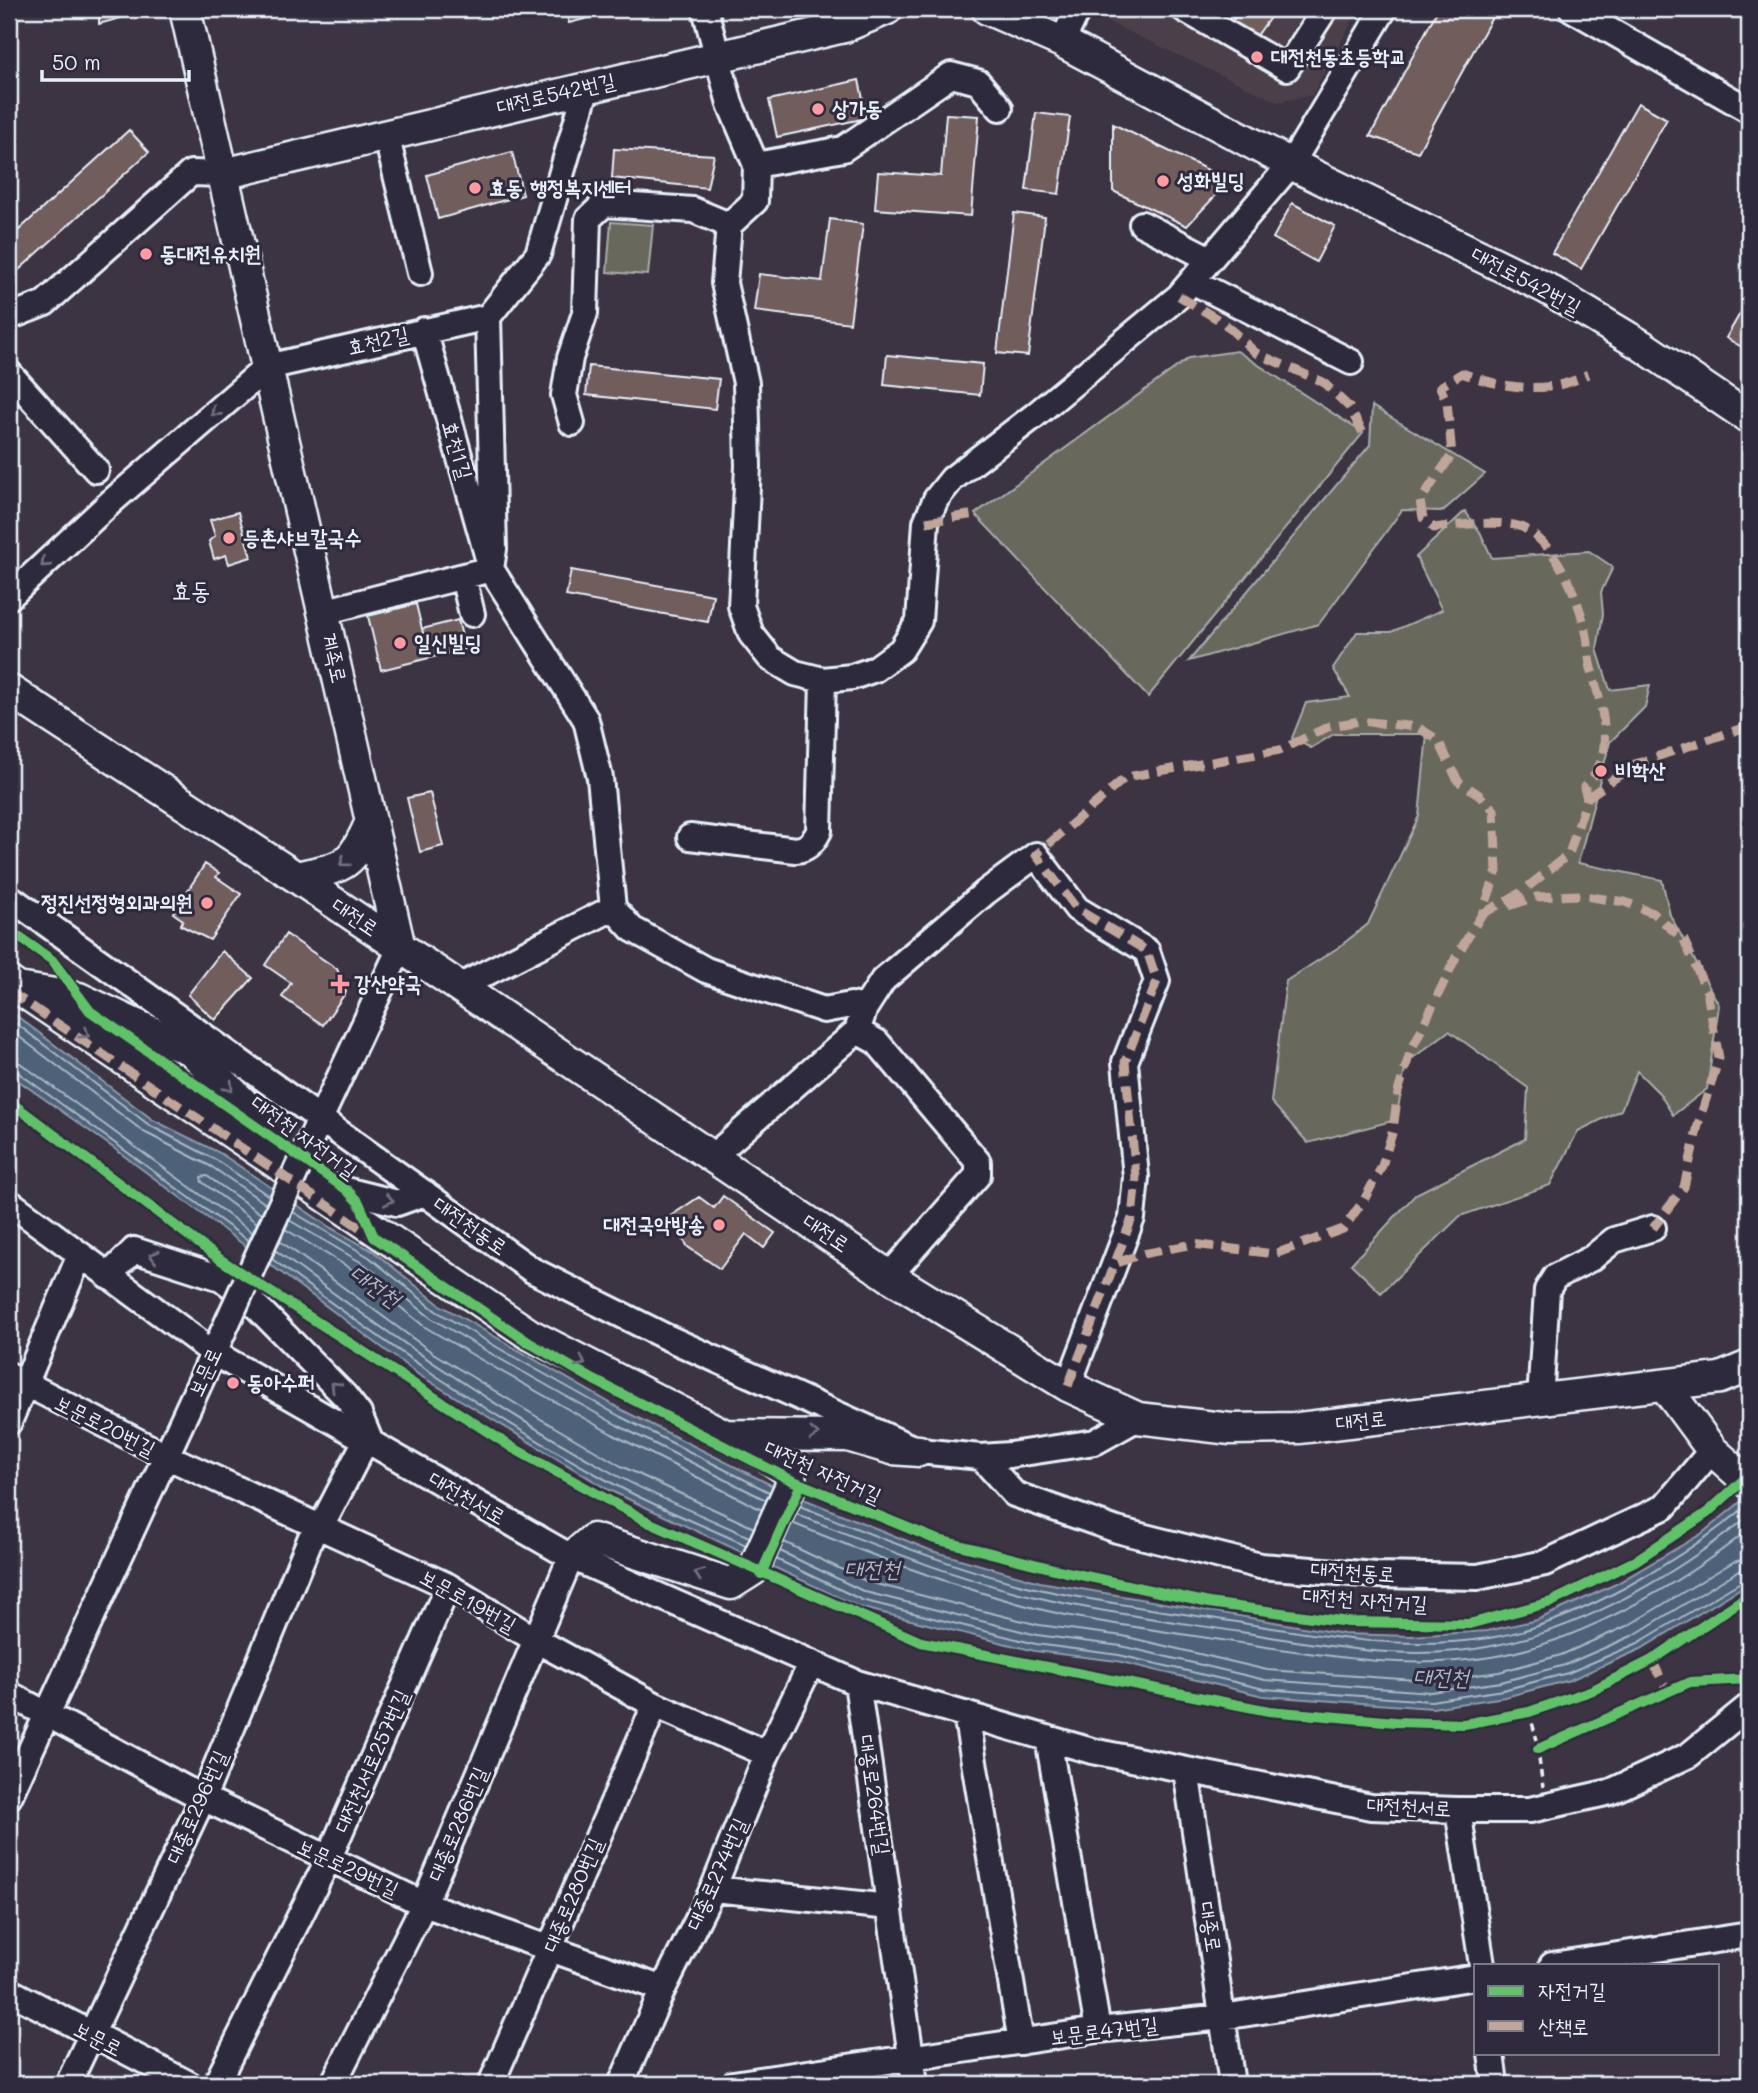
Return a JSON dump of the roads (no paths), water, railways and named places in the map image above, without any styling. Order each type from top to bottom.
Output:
[{"type":"main road","name":"계족로","points":[[185,9],[400,948]]},
{"type":"main road","name":"대전로542번길","points":[[223,174],[844,27],[887,9]]},
{"type":"main road","name":"대전로542번길","points":[[987,9],[1062,42],[1291,164],[1546,288],[1641,345],[1749,418]]},
{"type":"main road","name":"대전로","points":[[9,690],[296,877],[890,1276],[1068,1386],[1138,1418],[1231,1429],[1299,1428],[1720,1378],[1749,1366]]},
{"type":"main road","points":[[296,877],[339,868],[358,852],[371,821]]},
{"type":"main road","points":[[13,985],[79,998],[197,1043],[266,1133],[269,1157]]},
{"type":"main road","points":[[13,985],[529,1334],[782,1465],[790,1472],[791,1485],[753,1570],[731,1584],[593,1539],[571,1557]]},
{"type":"main road","points":[[1664,1385],[1718,1456],[1749,1483]]},
{"type":"main road","points":[[722,1435],[848,1436],[892,1449],[919,1451]]},
{"type":"street","points":[[705,9],[730,104],[756,165],[755,201],[729,225],[724,283],[746,383],[748,466],[741,606],[751,635],[770,658],[795,674],[823,680],[852,677],[875,669],[901,650],[919,621],[926,522],[936,499],[952,479],[1034,416],[1179,296],[1291,164],[1384,9]]},
{"type":"street","points":[[1062,42],[1078,9]]},
{"type":"street","points":[[1184,9],[1287,68],[1325,9]]},
{"type":"street","points":[[1572,9],[1749,110]]},
{"type":"street","points":[[756,165],[843,149],[951,75],[978,82],[1000,108]]},
{"type":"street","points":[[323,612],[491,569],[494,549],[488,317],[538,254],[587,86]]},
{"type":"street","points":[[386,134],[420,273]]},
{"type":"street","points":[[9,317],[45,303],[191,173],[223,174]]},
{"type":"street","points":[[572,423],[564,395],[570,358],[584,313],[588,219],[604,204],[693,210],[729,225]]},
{"type":"street","points":[[1142,224],[1210,259]]},
{"type":"street","points":[[1192,281],[1351,362]]},
{"type":"street","name":"효천2길","points":[[267,368],[488,317]]},
{"type":"street","name":"효천1길","points":[[424,330],[491,569],[586,720],[600,778],[613,908]]},
{"type":"street","points":[[9,597],[111,502],[267,368]]},
{"type":"street","points":[[9,373],[96,470]]},
{"type":"street","points":[[463,576],[472,614]]},
{"type":"street","points":[[690,837],[796,849],[804,849],[814,841],[819,831],[823,680]]},
{"type":"street","points":[[712,1157],[861,1019],[883,980],[986,892],[1036,855],[1077,909],[1147,951],[1157,981],[1125,1062],[1136,1177],[1132,1218],[1068,1386]]},
{"type":"street","name":"대전천동로","points":[[9,897],[197,1043],[319,1118],[532,1270],[663,1336],[919,1451],[981,1457],[1095,1442],[1138,1418]]},
{"type":"street","points":[[459,987],[613,908],[632,929],[706,970],[824,1010],[851,1006],[877,1042],[978,1162],[978,1174],[890,1276]]},
{"type":"street","name":"보문로","points":[[9,1797],[319,1118],[400,948]]},
{"type":"street","points":[[305,1180],[397,1203],[425,1193]]},
{"type":"street","name":"대전천서로","points":[[9,1202],[108,1276],[368,1442],[571,1557],[857,1683],[1092,1751],[1371,1807],[1458,1810],[1530,1810],[1611,1791],[1689,1755],[1749,1706]]},
{"type":"street","points":[[1540,1401],[1547,1290],[1555,1277],[1592,1258],[1614,1240],[1653,1228]]},
{"type":"street","points":[[108,1276],[134,1250],[221,1278],[250,1300],[345,1396],[359,1414],[368,1442]]},
{"type":"street","points":[[9,1422],[17,1380],[79,1255]]},
{"type":"street","name":"보문로20번길","points":[[17,1380],[166,1456]]},
{"type":"street","name":"대종로296번길","points":[[68,2084],[203,1798],[318,1526],[368,1442]]},
{"type":"street","name":"보문로19번길","points":[[166,1456],[448,1586],[536,1640],[655,1705],[767,1754]]},
{"type":"street","name":"대전천동로","points":[[981,1457],[1014,1494],[1117,1530],[1260,1566],[1377,1575],[1478,1577],[1545,1563],[1664,1507],[1718,1456]]},
{"type":"street","name":"대종로286번길","points":[[333,2084],[424,1904],[571,1557]]},
{"type":"street","name":"대전천서로257번길","points":[[216,2084],[328,1860],[448,1586]]},
{"type":"street","name":"대종로274번길","points":[[621,2084],[663,1989],[713,1889],[767,1754],[811,1664]]},
{"type":"street","name":"대종로264번길","points":[[857,1683],[915,2084]]},
{"type":"street","name":"보문로29번길","points":[[9,1693],[203,1798],[424,1904],[663,1989]]},
{"type":"street","name":"대종로280번길","points":[[491,2084],[655,1705]]},
{"type":"street","points":[[966,1714],[1021,2042]]},
{"type":"street","points":[[1048,1738],[1098,2030]]},
{"type":"street","name":"대종로","points":[[1186,1770],[1232,2084]]},
{"type":"street","points":[[1458,1810],[1482,1964]]},
{"type":"street","points":[[713,1889],[890,1907]]},
{"type":"street","points":[[1559,1964],[1749,1935]]},
{"type":"street","name":"보문로47번길","points":[[733,2084],[1098,2030],[1223,2017],[1474,1977]]},
{"type":"street","name":"보문로","points":[[9,1991],[189,2084]]},
{"type":"street","points":[[1491,2054],[1495,2084]]},
{"type":"water","name":"대전천","points":[[9,1010],[153,1120],[220,1153],[331,1228],[373,1251],[440,1305],[624,1411],[779,1489],[932,1551],[1040,1582],[1344,1634],[1411,1636],[1487,1631],[1537,1620],[1616,1584],[1701,1534],[1749,1495],[1749,1583],[1641,1649],[1570,1680],[1505,1697],[1432,1708],[1263,1696],[1117,1661],[1035,1651],[859,1607],[609,1490],[419,1375],[108,1144],[9,1074]]},
{"type":"place","name":"대전천동초등학교","points":[[1257,57]]},
{"type":"place","name":"상가동","points":[[818,109]]},
{"type":"place","name":"성화빌딩","points":[[1163,181]]},
{"type":"place","name":"효동 행정복지센터","points":[[475,188]]},
{"type":"place","name":"동대전유치원","points":[[146,254]]},
{"type":"place","name":"등촌샤브칼국수","points":[[229,538]]},
{"type":"place","name":"일신빌딩","points":[[400,643]]},
{"type":"place","name":"비학산","points":[[1601,771]]},
{"type":"place","name":"정진선정형외과의원","points":[[207,903]]},
{"type":"place","name":"강산약국","points":[[340,984]]},
{"type":"place","name":"대전국악방송","points":[[719,1225]]},
{"type":"place","name":"동아수퍼","points":[[233,1383]]},
{"type":"district","name":"효동","points":[[191,591]]}]
